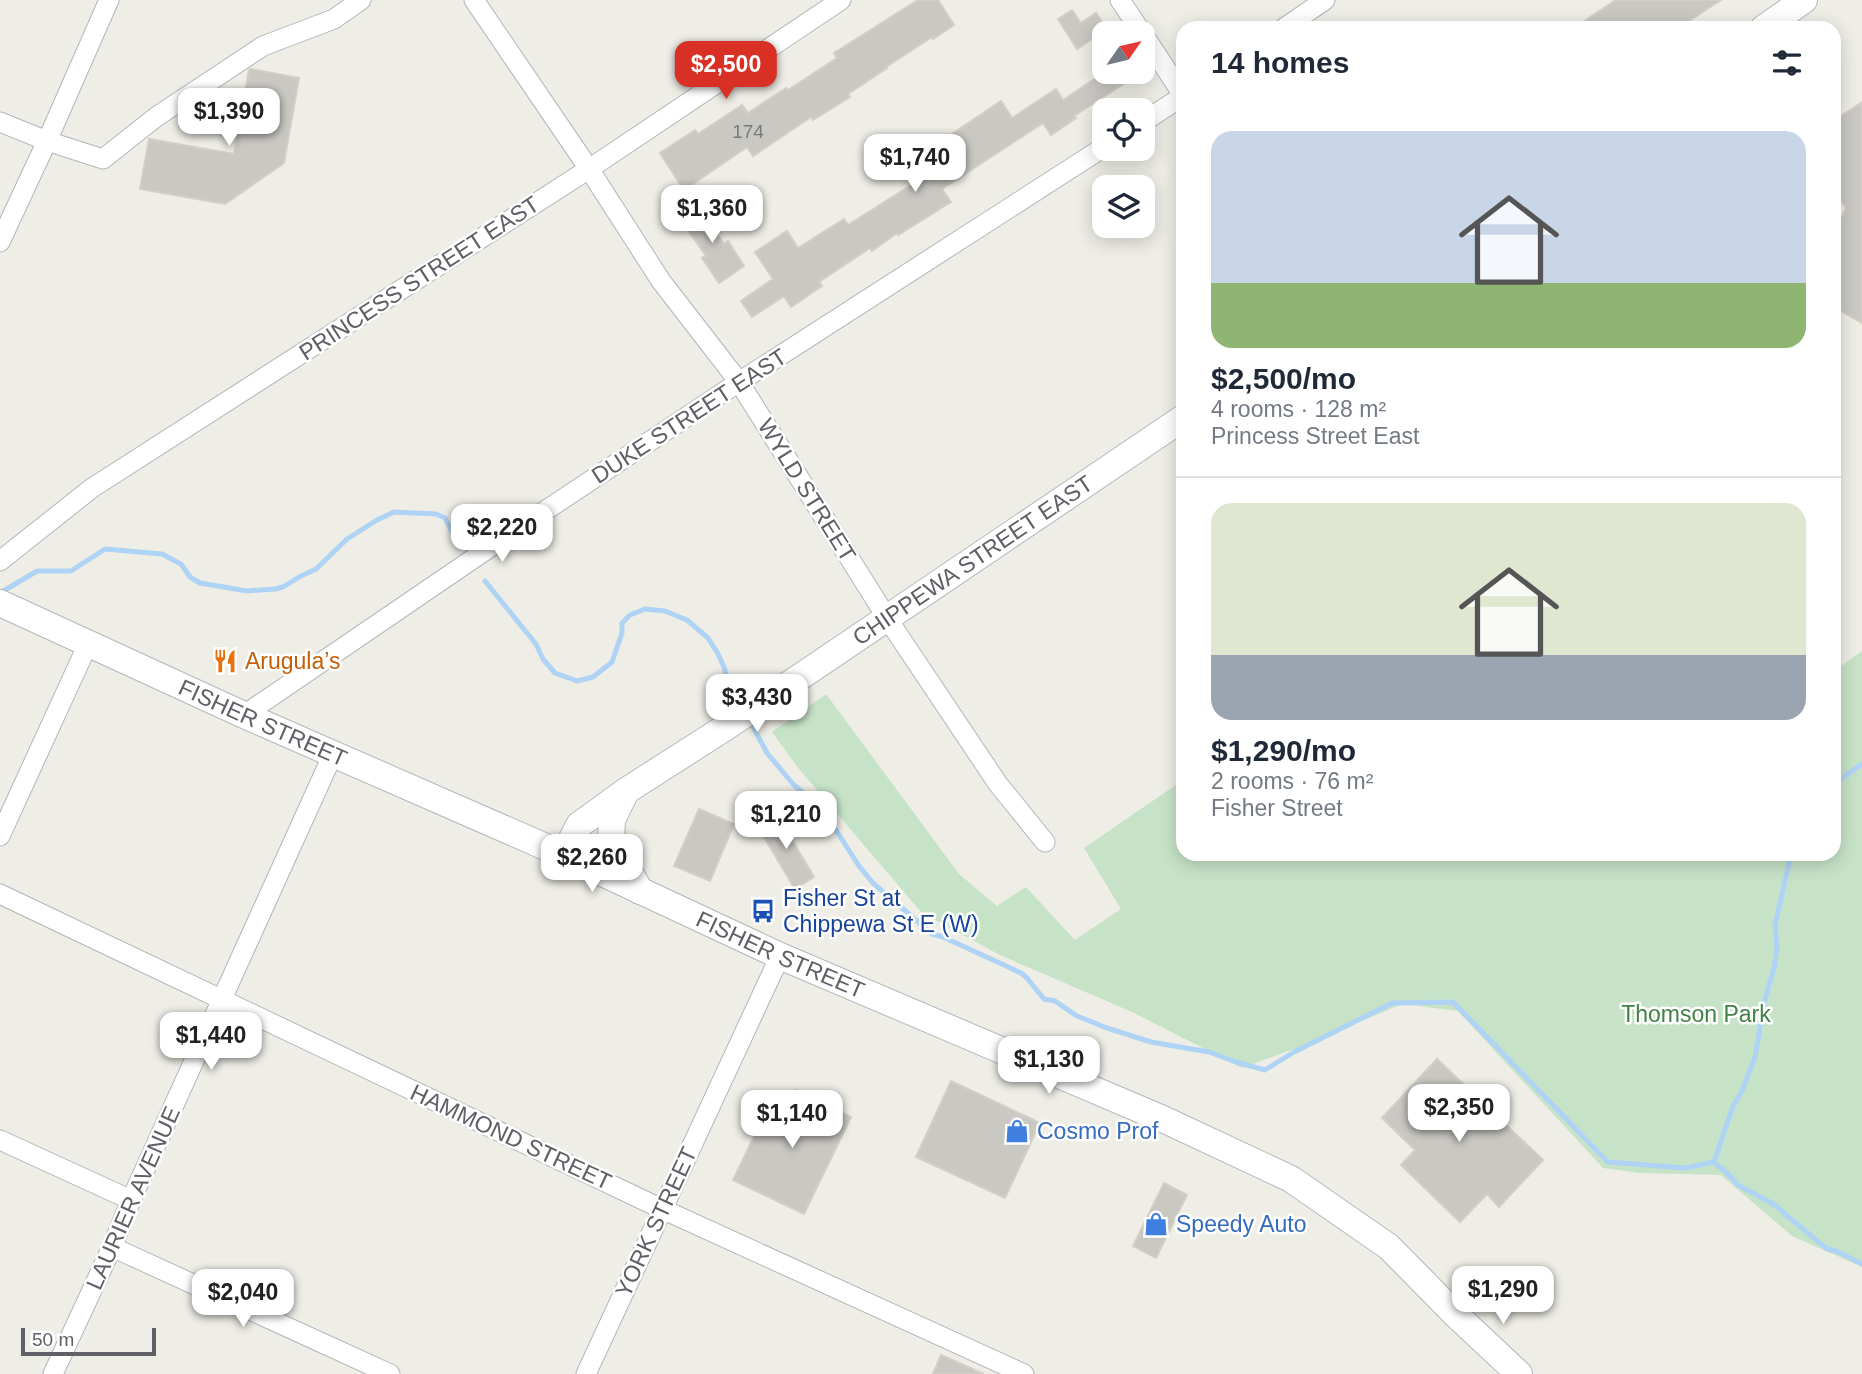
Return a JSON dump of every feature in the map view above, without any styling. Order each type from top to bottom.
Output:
[{"type":"main road","points":[[1773,21],[1804,0]]},
{"type":"main road","name":"CHIPPEWA STREET EAST","points":[[564,855],[579,825],[626,791],[726,727],[1176,423]]},
{"type":"main road","name":"FISHER STREET","points":[[7,606],[244,715],[564,855],[780,956],[1164,1120],[1291,1179],[1389,1247],[1519,1374]]},
{"type":"main road","points":[[626,791],[612,820],[611,839],[640,891]]},
{"type":"main road","name":"FISHER STREET","points":[[1454,1313],[1504,1374]]},
{"type":"street","points":[[0,242],[109,0]]},
{"type":"street","points":[[0,122],[103,159],[156,117],[263,46],[334,19],[361,0]]},
{"type":"street","name":"WYLD STREET","points":[[474,0],[589,169],[661,281],[739,382],[887,618],[998,784],[1045,842]]},
{"type":"street","name":"PRINCESS STREET EAST","points":[[0,561],[92,488],[589,169],[841,0]]},
{"type":"street","points":[[1120,0],[1134,21]]},
{"type":"street","points":[[1294,21],[1325,0]]},
{"type":"street","points":[[1155,53],[1176,85]]},
{"type":"street","points":[[1155,114],[1176,100]]},
{"type":"street","name":"DUKE STREET EAST","points":[[244,715],[739,382],[1092,155]]},
{"type":"street","points":[[0,836],[88,644]]},
{"type":"street","name":"LAURIER AVENUE","points":[[53,1374],[333,754]]},
{"type":"street","name":"HAMMOND STREET","points":[[0,894],[662,1209],[1024,1374]]},
{"type":"street","name":"YORK STREET","points":[[586,1374],[780,956]]},
{"type":"street","points":[[0,1140],[131,1200]]},
{"type":"street","points":[[112,1247],[390,1374]]},
{"type":"green space","name":"Thomson Park","points":[[1862,651],[1862,1267],[1792,1236],[1721,1175],[1640,1173],[1603,1168],[1458,1011],[1402,1004],[1242,1068],[1132,1012],[1000,955],[922,913],[799,769],[772,732],[826,694],[959,874],[997,906],[1026,887],[1075,940],[1121,909],[1084,848],[1176,785],[1176,861],[1841,861],[1841,666]]},
{"type":"building","points":[[918,0],[938,0],[954,25],[886,67],[848,94],[850,97],[813,120],[811,117],[753,156],[747,147],[684,190],[660,153],[695,130],[698,134],[742,105],[748,113],[786,88],[788,90],[837,58],[834,53]]},
{"type":"building","points":[[1616,0],[1721,0],[1689,21],[1584,21]]},
{"type":"building","points":[[1072,10],[1081,23],[1096,13],[1102,21],[1092,21],[1092,39],[1077,49],[1058,19]]},
{"type":"building","points":[[251,69],[299,78],[284,163],[225,204],[140,189],[149,139],[234,154]]},
{"type":"building","points":[[1092,81],[1092,84],[1123,84],[1102,98],[1092,98],[1092,104],[1051,135],[1043,123],[942,189],[951,202],[898,235],[897,233],[872,251],[870,248],[819,282],[822,286],[791,307],[784,296],[752,317],[741,301],[773,279],[755,252],[787,231],[798,248],[844,219],[848,225],[935,170],[924,153],[1001,101],[1012,118],[1056,89],[1063,100]]},
{"type":"building","points":[[1862,102],[1862,323],[1841,311],[1841,218],[1846,208],[1841,200],[1841,116]]},
{"type":"building","points":[[696,205],[724,244],[728,241],[744,266],[719,283],[702,258],[706,256],[679,217]]},
{"type":"building","points":[[699,809],[734,824],[710,881],[674,866]]},
{"type":"building","points":[[776,813],[814,877],[795,889],[757,825]]},
{"type":"building","points":[[1437,1059],[1543,1160],[1499,1207],[1487,1194],[1460,1222],[1401,1165],[1415,1150],[1382,1118]]},
{"type":"building","points":[[951,1081],[1040,1123],[1005,1198],[916,1157]]},
{"type":"building","points":[[795,1090],[851,1117],[804,1214],[733,1180],[771,1101]]},
{"type":"building","points":[[1164,1183],[1187,1195],[1156,1258],[1133,1246]]},
{"type":"building","points":[[941,1355],[984,1374],[933,1374]]},
{"type":"waterway","points":[[0,593],[37,571],[71,571],[105,549],[162,554],[181,564],[190,577],[200,583],[247,591],[275,589],[316,569],[347,539],[394,512],[436,514],[445,518],[458,544]]},
{"type":"waterway","points":[[485,581],[536,644],[543,659],[555,673],[577,681],[593,677],[612,662],[622,633],[622,623],[630,615],[645,609],[665,611],[687,620],[708,638],[717,652],[728,683],[741,706]]},
{"type":"waterway","points":[[750,721],[767,753],[793,784],[823,810],[873,883],[932,934],[1021,973],[1044,999],[1055,1001],[1077,1016],[1151,1042],[1209,1052],[1265,1070],[1294,1052],[1392,1003],[1453,1002],[1608,1162],[1685,1168],[1714,1162],[1733,1106],[1755,1057],[1765,999],[1774,968],[1777,947],[1775,925],[1789,861]]},
{"type":"waterway","points":[[1841,779],[1862,764]]},
{"type":"waterway","points":[[1714,1162],[1738,1185],[1773,1204],[1827,1249],[1862,1264]]},
{"type":"place","name":"Arugula’s","points":[[225,661]]},
{"type":"place","name":"Fisher St at Chippewa St E (W)","points":[[763,911]]},
{"type":"place","name":"Cosmo Prof","points":[[1017,1131]]},
{"type":"place","name":"Speedy Auto","points":[[1156,1224]]}]
